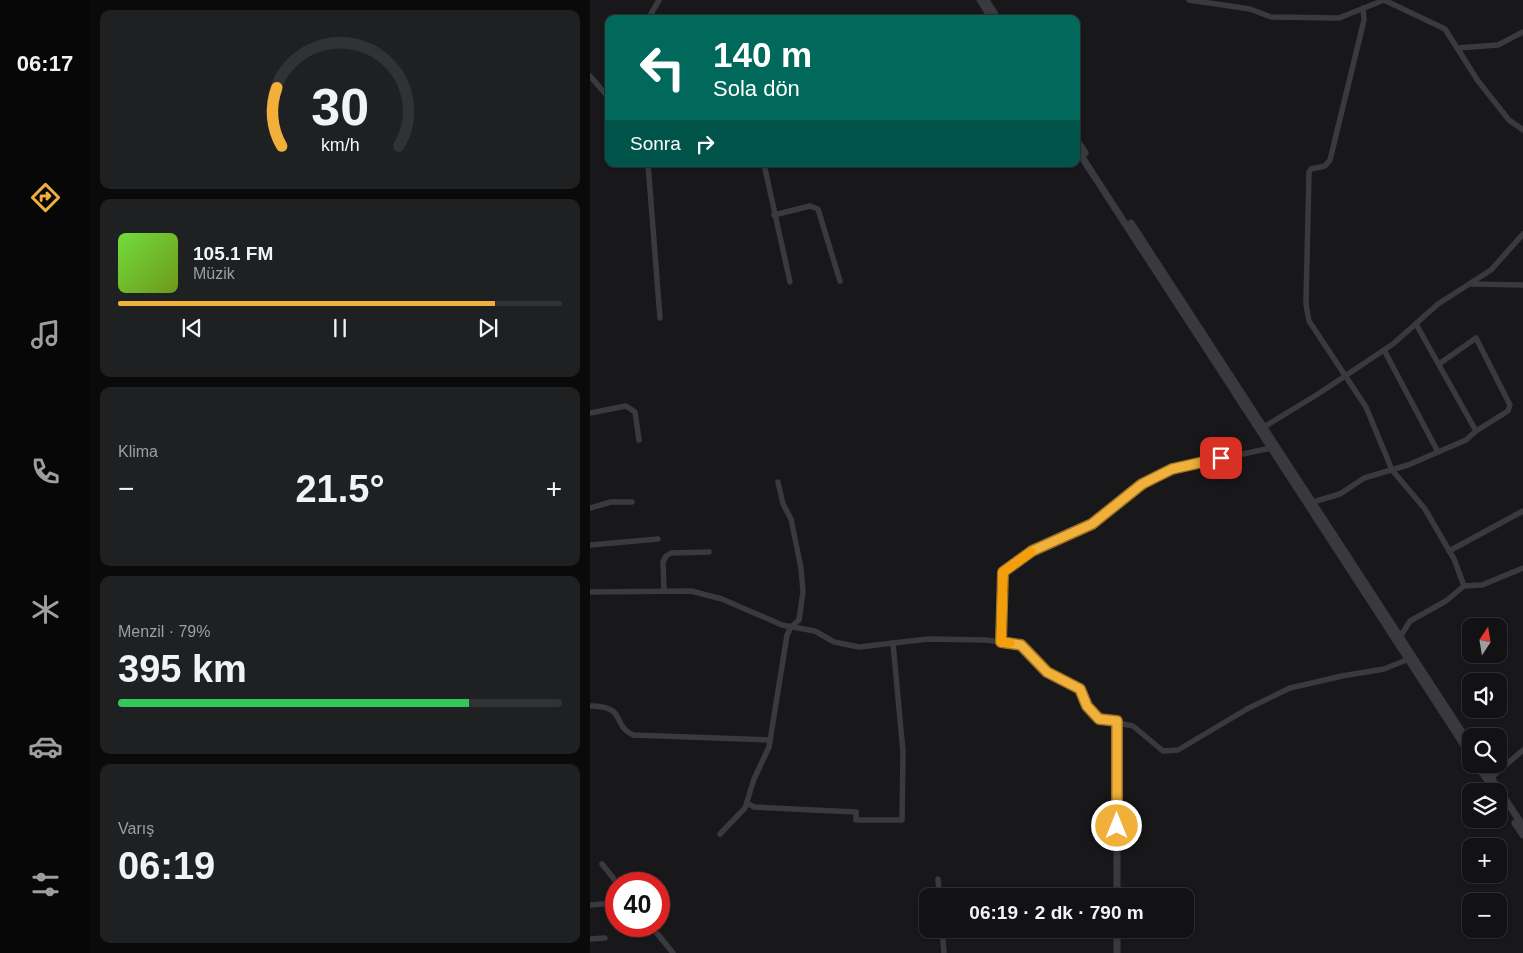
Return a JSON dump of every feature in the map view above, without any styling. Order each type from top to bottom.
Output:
[{"type":"street","points":[[650,15],[659,0]]},
{"type":"street","points":[[980,0],[989,15]]},
{"type":"street","points":[[986,0],[995,15]]},
{"type":"street","points":[[1189,0],[1250,9],[1271,17],[1339,18],[1384,0],[1445,29],[1490,97],[1509,120],[1523,130]]},
{"type":"street","points":[[1363,8],[1364,20],[1330,160],[1325,166],[1311,169],[1309,172],[1307,315],[1344,376],[1366,407],[1392,470],[1425,509],[1449,551],[1464,586]]},
{"type":"street","points":[[1457,48],[1498,45],[1523,32]]},
{"type":"street","points":[[590,76],[605,93]]},
{"type":"street","points":[[1080,145],[1262,428],[1271,448],[1462,733]]},
{"type":"street","points":[[1080,154],[1313,502],[1462,742]]},
{"type":"street","points":[[648,167],[660,318]]},
{"type":"street","points":[[765,167],[790,282]]},
{"type":"street","points":[[774,216],[810,206],[818,209],[840,281]]},
{"type":"street","points":[[1262,428],[1318,394],[1384,350],[1438,304],[1491,270],[1523,234]]},
{"type":"street","points":[[1469,284],[1523,285]]},
{"type":"street","points":[[1416,324],[1476,431]]},
{"type":"street","points":[[1313,502],[1340,494],[1364,478],[1392,470],[1466,440],[1476,431],[1508,411],[1510,405],[1476,338],[1439,364]]},
{"type":"street","points":[[1384,350],[1438,452]]},
{"type":"street","points":[[590,413],[626,406],[634,412],[639,440]]},
{"type":"street","points":[[1001,642],[1003,572],[1032,551],[1092,524],[1142,484],[1172,469],[1271,448]]},
{"type":"street","points":[[720,834],[745,808],[770,740],[784,648],[791,627],[799,620],[802,592],[801,568],[794,544],[791,519],[783,504],[778,482]]},
{"type":"street","points":[[590,508],[611,502],[632,502]]},
{"type":"street","points":[[1449,551],[1523,511]]},
{"type":"street","points":[[590,545],[658,539]]},
{"type":"street","points":[[664,590],[663,562],[667,554],[709,552]]},
{"type":"street","points":[[1399,639],[1410,621],[1446,601],[1464,586],[1482,584],[1523,568]]},
{"type":"street","points":[[590,592],[691,590],[722,599],[782,625],[815,631],[834,642],[859,647],[928,639],[1001,642],[1021,645],[1047,672],[1080,689],[1087,706],[1099,719],[1117,721],[1132,726],[1163,751],[1178,750],[1247,708],[1290,688],[1342,676],[1384,670],[1409,659]]},
{"type":"street","points":[[746,803],[754,807],[856,812],[856,820],[902,820],[904,752],[893,643]]},
{"type":"street","points":[[590,706],[611,709],[616,712],[625,730],[632,734],[770,740]]},
{"type":"street","points":[[1117,721],[1117,888]]},
{"type":"street","points":[[1491,778],[1523,750]]},
{"type":"street","points":[[1488,773],[1523,826]]},
{"type":"street","points":[[1507,810],[1523,835]]},
{"type":"street","points":[[602,864],[608,872]]},
{"type":"street","points":[[938,879],[939,888]]},
{"type":"street","points":[[590,905],[605,904]]},
{"type":"street","points":[[660,937],[673,953]]},
{"type":"street","points":[[590,939],[604,938]]},
{"type":"street","points":[[943,938],[944,953]]},
{"type":"street","points":[[1117,938],[1117,953]]},
{"type":"slow traffic","points":[[1010,643],[1001,642],[1003,572],[1031,552]]},
{"type":"route","points":[[1117,826],[1117,721],[1099,719],[1087,706],[1080,689],[1047,672],[1021,645],[1001,642],[1003,572],[1032,551],[1092,524],[1142,484],[1172,469],[1221,458]]}]
